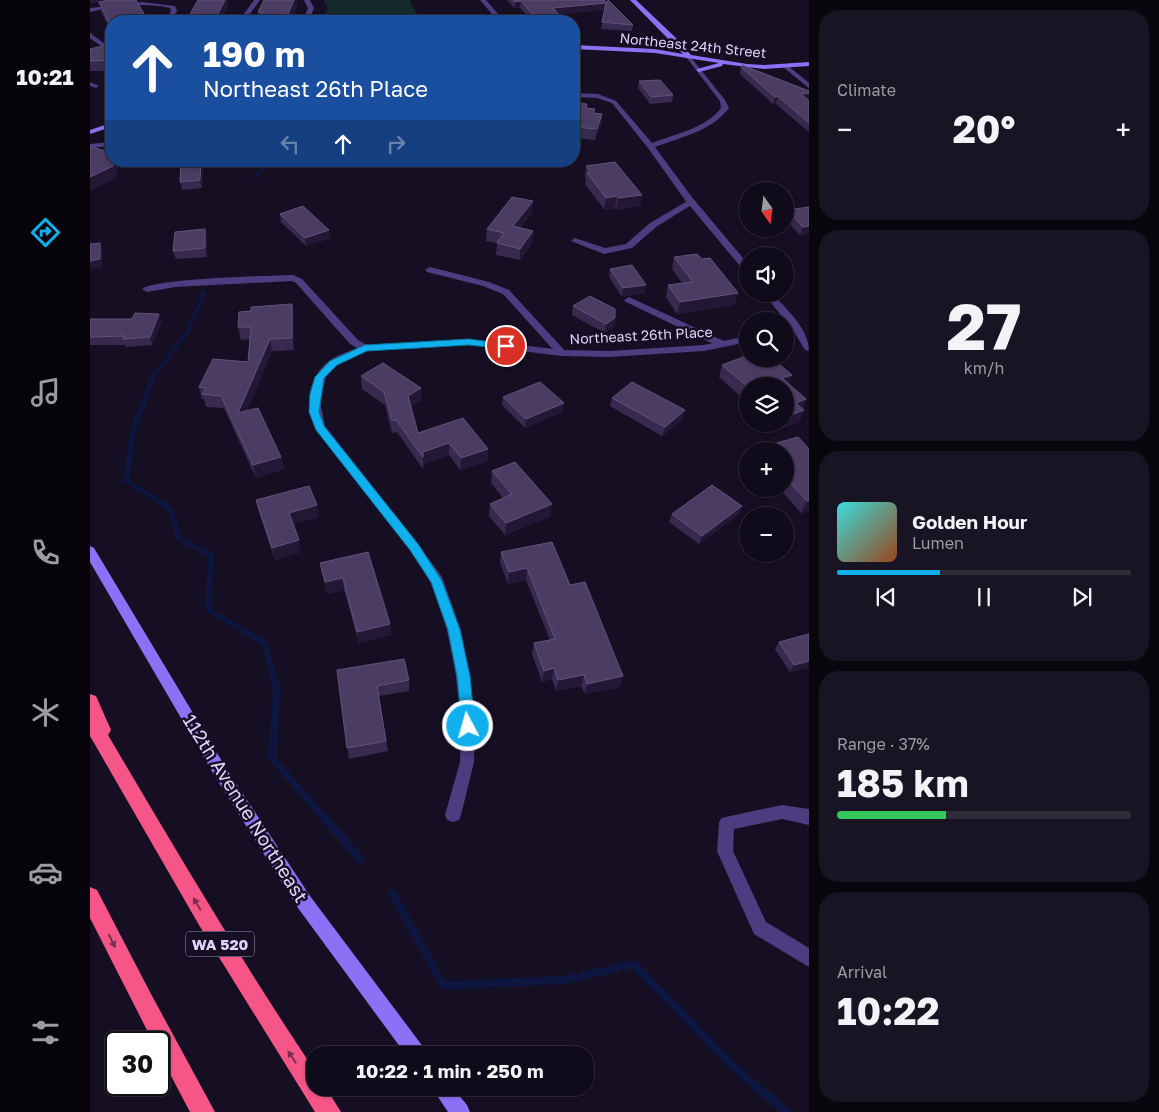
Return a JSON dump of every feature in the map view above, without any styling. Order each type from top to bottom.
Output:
[{"type":"highway","points":[[90,701],[119,770]]},
{"type":"highway","name":"WA 520","points":[[90,720],[223,948],[284,1046],[329,1112]]},
{"type":"highway","points":[[90,897],[143,1002],[203,1112]]},
{"type":"main road","points":[[632,0],[673,38],[689,57]]},
{"type":"main road","points":[[655,52],[669,47],[673,38]]},
{"type":"main road","name":"Northeast 24th Street","points":[[580,47],[655,52],[726,64],[764,67],[809,64]]},
{"type":"main road","points":[[698,70],[726,64]]},
{"type":"main road","points":[[90,132],[105,127]]},
{"type":"main road","name":"112th Avenue Northeast","points":[[90,551],[221,773],[304,902],[409,1046]]},
{"type":"main road","points":[[447,1096],[460,1112]]},
{"type":"street","points":[[246,15],[257,0]]},
{"type":"street","points":[[307,0],[311,8],[308,15]]},
{"type":"street","points":[[484,0],[496,15]]},
{"type":"street","points":[[90,10],[115,3],[164,3],[173,7],[172,15]]},
{"type":"street","points":[[90,35],[105,45]]},
{"type":"street","points":[[98,50],[105,49]]},
{"type":"street","points":[[651,146],[709,123],[722,114],[725,108],[723,101],[689,57]]},
{"type":"street","points":[[785,66],[809,86]]},
{"type":"street","points":[[580,95],[598,96],[614,102],[651,146],[692,202],[739,259]]},
{"type":"street","points":[[90,146],[105,145]]},
{"type":"street","points":[[575,242],[604,251],[629,246],[653,224],[692,202]]},
{"type":"street","points":[[430,270],[486,284],[506,292],[529,320],[562,353]]},
{"type":"street","points":[[147,289],[175,284],[293,278],[300,281],[354,342],[365,348]]},
{"type":"street","points":[[629,300],[722,344]]},
{"type":"street","points":[[775,302],[797,329],[809,348]]},
{"type":"street","name":"Northeast 26th Place","points":[[365,348],[469,342],[562,353],[610,354],[704,348],[739,341]]},
{"type":"street","points":[[365,348],[334,363],[319,377],[314,412],[320,428],[414,547],[436,581],[454,630],[463,676],[468,726],[467,762],[453,815]]},
{"type":"street","points":[[809,817],[782,812],[727,823],[724,851],[760,928],[809,958]]},
{"type":"green space","points":[[323,0],[409,0],[418,15],[324,15],[327,11],[327,4]]},
{"type":"building","points":[[136,0],[145,15],[105,15],[99,2]]},
{"type":"building","points":[[198,0],[225,0],[217,15],[189,15]]},
{"type":"building","points":[[264,0],[294,0],[288,15],[260,15],[262,12],[258,12]]},
{"type":"building","points":[[513,0],[604,0],[607,3],[608,0],[633,25],[602,22],[606,3],[553,8],[559,15],[533,15],[521,1],[515,2]]},
{"type":"building","points":[[105,45],[105,60],[90,61],[90,49]]},
{"type":"building","points":[[742,65],[809,91],[809,93],[801,94],[809,101],[809,123],[778,96],[775,97],[741,67]]},
{"type":"building","points":[[660,80],[673,95],[651,97],[639,81]]},
{"type":"building","points":[[580,103],[587,104],[586,108],[595,109],[593,113],[602,114],[597,129],[580,128]]},
{"type":"building","points":[[90,148],[105,150],[105,167],[111,167],[90,177]]},
{"type":"building","points":[[615,162],[642,195],[606,198],[587,173],[591,172],[586,166]]},
{"type":"building","points":[[181,167],[201,167],[200,180],[180,182]]},
{"type":"building","points":[[512,197],[533,201],[513,226],[533,231],[520,249],[497,243],[504,233],[487,229]]},
{"type":"building","points":[[303,206],[329,230],[305,238],[280,214]]},
{"type":"building","points":[[809,207],[809,226],[803,227],[794,217],[794,209]]},
{"type":"building","points":[[205,229],[205,248],[173,251],[175,232]]},
{"type":"building","points":[[100,243],[100,259],[90,261],[90,244]]},
{"type":"building","points":[[697,254],[702,259],[710,258],[738,293],[680,302],[668,285],[693,282],[674,257]]},
{"type":"building","points":[[632,265],[646,285],[623,288],[610,269]]},
{"type":"building","points":[[590,296],[615,309],[615,318],[606,324],[573,306]]},
{"type":"building","points":[[292,304],[292,338],[270,339],[238,413],[258,408],[281,457],[253,465],[221,396],[202,394],[206,388],[199,387],[213,359],[248,362],[251,327],[238,327],[239,312],[251,311],[251,307]]},
{"type":"building","points":[[135,313],[159,314],[150,337],[123,339],[125,336],[90,337],[90,319],[132,319]]},
{"type":"building","points":[[739,359],[739,367],[782,367],[792,375],[785,377],[739,377],[739,379],[722,365]]},
{"type":"building","points":[[383,363],[421,388],[408,396],[418,433],[463,418],[488,449],[461,458],[449,443],[423,452],[423,457],[396,420],[392,420],[384,392],[361,376]]},
{"type":"building","points":[[540,382],[564,403],[526,419],[503,397]]},
{"type":"building","points":[[632,382],[685,410],[665,427],[612,398]]},
{"type":"building","points":[[794,388],[806,399],[796,403],[804,410],[794,414]]},
{"type":"building","points":[[798,437],[809,449],[809,501],[794,487],[794,442],[780,442]]},
{"type":"building","points":[[515,462],[552,504],[506,523],[490,504],[512,494],[492,471]]},
{"type":"building","points":[[712,485],[742,506],[702,536],[672,514]]},
{"type":"building","points":[[309,486],[317,505],[289,513],[299,540],[272,548],[256,500]]},
{"type":"building","points":[[552,542],[570,585],[585,582],[623,676],[587,684],[584,675],[558,680],[554,668],[544,671],[534,643],[555,639],[527,568],[509,572],[501,552]]},
{"type":"building","points":[[368,552],[390,624],[357,632],[343,578],[325,582],[320,563]]},
{"type":"building","points":[[809,634],[809,661],[794,665],[779,642]]},
{"type":"building","points":[[404,659],[409,680],[377,686],[386,741],[347,748],[337,670]]},
{"type":"waterway","points":[[254,179],[265,167]]},
{"type":"waterway","points":[[204,293],[188,331],[153,378],[133,431],[126,481],[171,509],[178,538],[211,555],[208,609],[265,643],[277,690],[272,758],[361,860]]},
{"type":"waterway","points":[[392,893],[444,986],[564,980],[634,964],[737,1070],[787,1112]]},
{"type":"route","points":[[468,726],[463,676],[454,630],[436,581],[414,547],[320,428],[314,412],[315,394],[319,377],[334,363],[365,348],[469,342],[506,346]]}]
